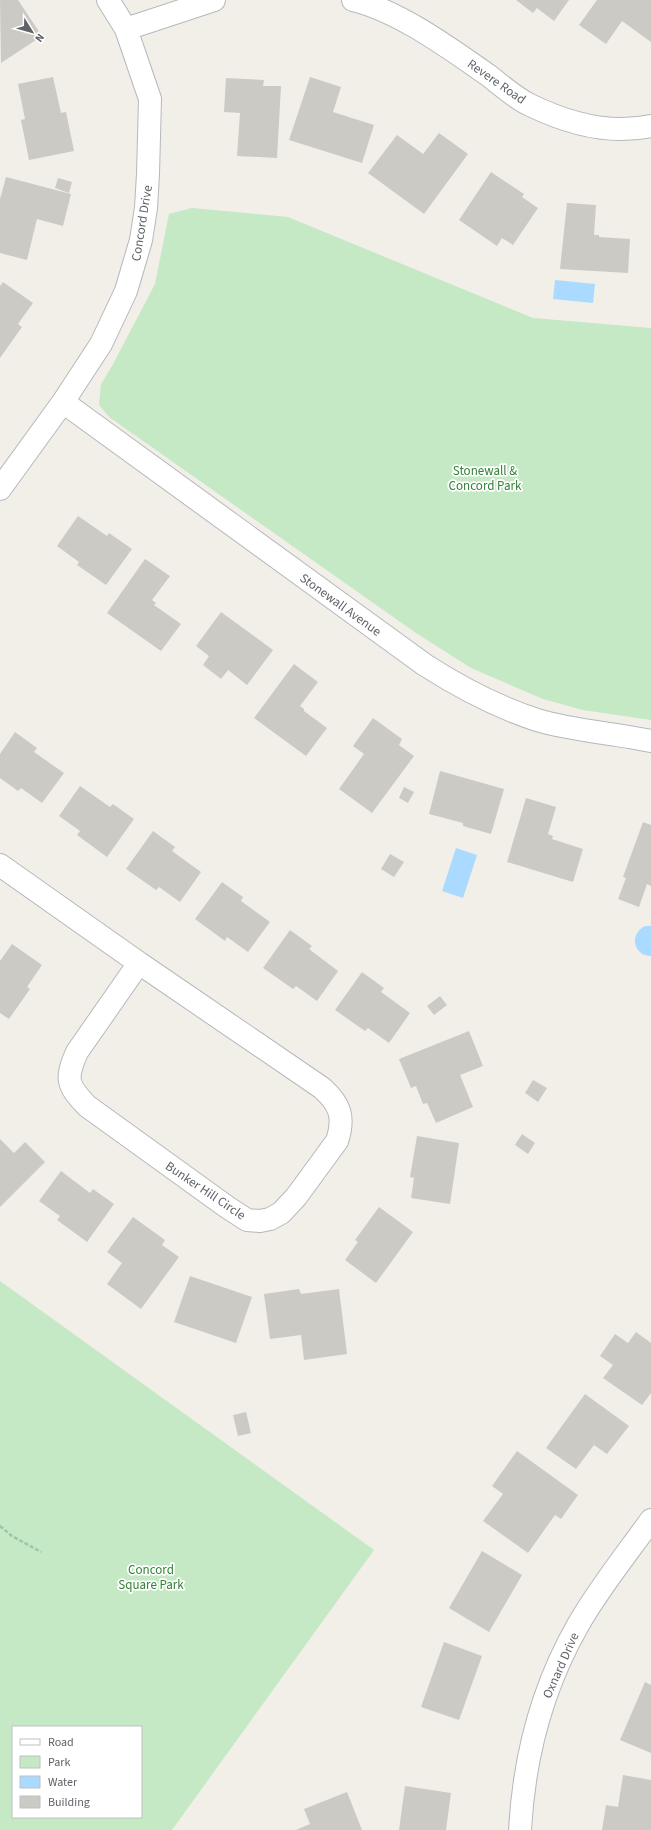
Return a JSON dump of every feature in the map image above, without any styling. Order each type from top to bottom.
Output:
[{"type":"street","name":"Concord Drive","points":[[0,489],[63,402],[101,344],[126,291],[141,240],[148,181],[150,99],[126,29],[108,0]]},
{"type":"street","points":[[126,29],[214,0]]},
{"type":"street","name":"Revere Road","points":[[353,0],[365,3],[409,24],[446,45],[529,104],[565,120],[601,128],[640,128],[651,126]]},
{"type":"street","name":"Stonewall Avenue","points":[[63,402],[419,661],[458,686],[495,705],[538,720],[571,728],[651,741]]},
{"type":"street","name":"Bunker Hill Circle","points":[[0,865],[332,1096],[341,1117],[341,1128],[337,1140],[289,1206],[270,1220],[247,1220],[227,1208],[87,1106],[76,1094],[69,1083],[70,1068],[77,1052],[139,963]]},
{"type":"street","name":"Oxnard Drive","points":[[520,1830],[526,1769],[538,1715],[552,1679],[578,1625],[651,1520]]},
{"type":"path","points":[[0,1526],[12,1536],[41,1552]]},
{"type":"green space","name":"Stonewall & Concord Park","points":[[192,208],[288,217],[533,318],[651,328],[651,720],[583,710],[543,699],[471,668],[416,633],[109,417],[99,405],[101,384],[155,284],[169,214]]},
{"type":"green space","name":"Concord Square Park","points":[[0,1281],[374,1550],[172,1830],[0,1830]]},
{"type":"water","points":[[555,280],[595,284],[593,303],[553,299]]},
{"type":"water","points":[[456,848],[477,855],[463,898],[442,891]]},
{"type":"water","points":[[645,926],[651,926],[651,956],[640,952],[635,944],[637,934]]},
{"type":"building","points":[[0,0],[18,0],[42,36],[1,63]]},
{"type":"building","points":[[516,0],[569,0],[554,21],[537,8],[533,13]]},
{"type":"building","points":[[597,0],[651,0],[651,42],[622,21],[606,44],[579,25]]},
{"type":"building","points":[[53,77],[61,113],[66,112],[74,151],[29,160],[21,120],[25,119],[18,84]]},
{"type":"building","points":[[310,77],[341,87],[333,112],[374,125],[362,163],[289,140]]},
{"type":"building","points":[[226,78],[264,80],[263,86],[281,86],[277,158],[237,156],[240,113],[224,112]]},
{"type":"building","points":[[439,133],[468,154],[424,214],[368,173],[397,135],[423,154]]},
{"type":"building","points":[[491,172],[524,194],[522,197],[538,208],[513,245],[502,238],[497,246],[459,220]]},
{"type":"building","points":[[6,177],[71,194],[63,226],[37,219],[27,260],[0,253],[0,199]]},
{"type":"building","points":[[58,178],[72,182],[69,193],[55,188]]},
{"type":"building","points":[[567,203],[596,205],[594,235],[599,235],[599,237],[630,239],[628,273],[560,269]]},
{"type":"building","points":[[3,282],[33,303],[18,324],[22,327],[0,358],[0,286]]},
{"type":"building","points":[[78,516],[107,536],[109,533],[132,549],[106,585],[77,565],[79,562],[57,546]]},
{"type":"building","points":[[145,559],[170,576],[152,600],[156,603],[154,605],[181,624],[161,651],[107,613]]},
{"type":"building","points":[[221,612],[273,650],[247,685],[228,670],[221,679],[203,665],[209,656],[196,646]]},
{"type":"building","points":[[294,664],[318,682],[300,706],[304,709],[304,711],[327,728],[306,756],[254,718]]},
{"type":"building","points":[[373,718],[402,739],[399,745],[414,756],[372,813],[339,789],[364,754],[353,746]]},
{"type":"building","points":[[15,732],[37,748],[34,752],[64,773],[42,803],[21,788],[18,791],[0,778],[0,754]]},
{"type":"building","points":[[440,771],[504,789],[491,834],[463,826],[463,823],[429,814]]},
{"type":"building","points":[[80,786],[110,807],[113,804],[134,819],[107,857],[77,835],[80,831],[59,816]]},
{"type":"building","points":[[404,787],[414,792],[408,803],[399,798]]},
{"type":"building","points":[[526,798],[556,807],[548,834],[553,836],[552,839],[583,849],[573,882],[507,862]]},
{"type":"building","points":[[643,822],[651,825],[651,886],[647,884],[639,907],[618,899],[626,878],[623,877]]},
{"type":"building","points":[[153,831],[175,847],[172,851],[201,872],[180,902],[159,887],[156,890],[126,869]]},
{"type":"building","points":[[390,854],[404,862],[394,877],[381,869]]},
{"type":"building","points":[[222,882],[243,897],[241,901],[270,922],[248,952],[227,937],[225,941],[195,919]]},
{"type":"building","points":[[290,930],[312,946],[309,949],[338,971],[317,1001],[296,986],[293,989],[263,968]]},
{"type":"building","points":[[12,944],[42,965],[27,987],[30,989],[9,1019],[0,1013],[0,961]]},
{"type":"building","points":[[362,972],[384,988],[381,992],[410,1013],[389,1043],[368,1028],[365,1031],[335,1010]]},
{"type":"building","points":[[440,996],[447,1005],[434,1015],[427,1006]]},
{"type":"building","points":[[469,1031],[483,1066],[460,1075],[473,1107],[436,1123],[427,1103],[423,1104],[416,1086],[411,1088],[399,1059]]},
{"type":"building","points":[[533,1080],[547,1088],[538,1102],[525,1093]]},
{"type":"building","points":[[522,1134],[535,1143],[528,1154],[515,1145]]},
{"type":"building","points":[[417,1136],[459,1143],[450,1204],[411,1198],[414,1178],[410,1177]]},
{"type":"building","points":[[0,1139],[14,1153],[25,1142],[45,1162],[0,1207]]},
{"type":"building","points":[[61,1171],[90,1193],[93,1189],[114,1204],[87,1242],[57,1220],[60,1216],[39,1201]]},
{"type":"building","points":[[379,1207],[413,1232],[376,1283],[345,1260],[358,1242],[355,1240]]},
{"type":"building","points":[[133,1217],[165,1240],[162,1245],[179,1257],[141,1309],[107,1284],[122,1263],[107,1252]]},
{"type":"building","points":[[190,1276],[252,1297],[236,1343],[174,1322]]},
{"type":"building","points":[[299,1289],[301,1294],[339,1289],[347,1354],[304,1360],[301,1335],[270,1339],[264,1294]]},
{"type":"building","points":[[636,1332],[651,1343],[651,1393],[642,1405],[603,1378],[613,1365],[600,1356],[615,1334],[628,1343]]},
{"type":"building","points":[[585,1394],[629,1426],[607,1454],[594,1445],[576,1469],[546,1448]]},
{"type":"building","points":[[246,1412],[251,1433],[238,1436],[233,1415]]},
{"type":"building","points":[[517,1451],[578,1495],[561,1519],[555,1515],[528,1553],[483,1521],[503,1494],[492,1486]]},
{"type":"building","points":[[482,1551],[522,1575],[489,1632],[449,1608]]},
{"type":"building","points":[[444,1642],[482,1656],[459,1720],[421,1707]]},
{"type":"building","points":[[645,1682],[651,1685],[651,1753],[620,1740]]},
{"type":"building","points":[[623,1775],[651,1780],[651,1830],[602,1830],[606,1805],[618,1807]]},
{"type":"building","points":[[405,1786],[451,1793],[446,1830],[399,1830]]},
{"type":"building","points":[[347,1792],[362,1830],[296,1830],[310,1824],[304,1809]]}]
